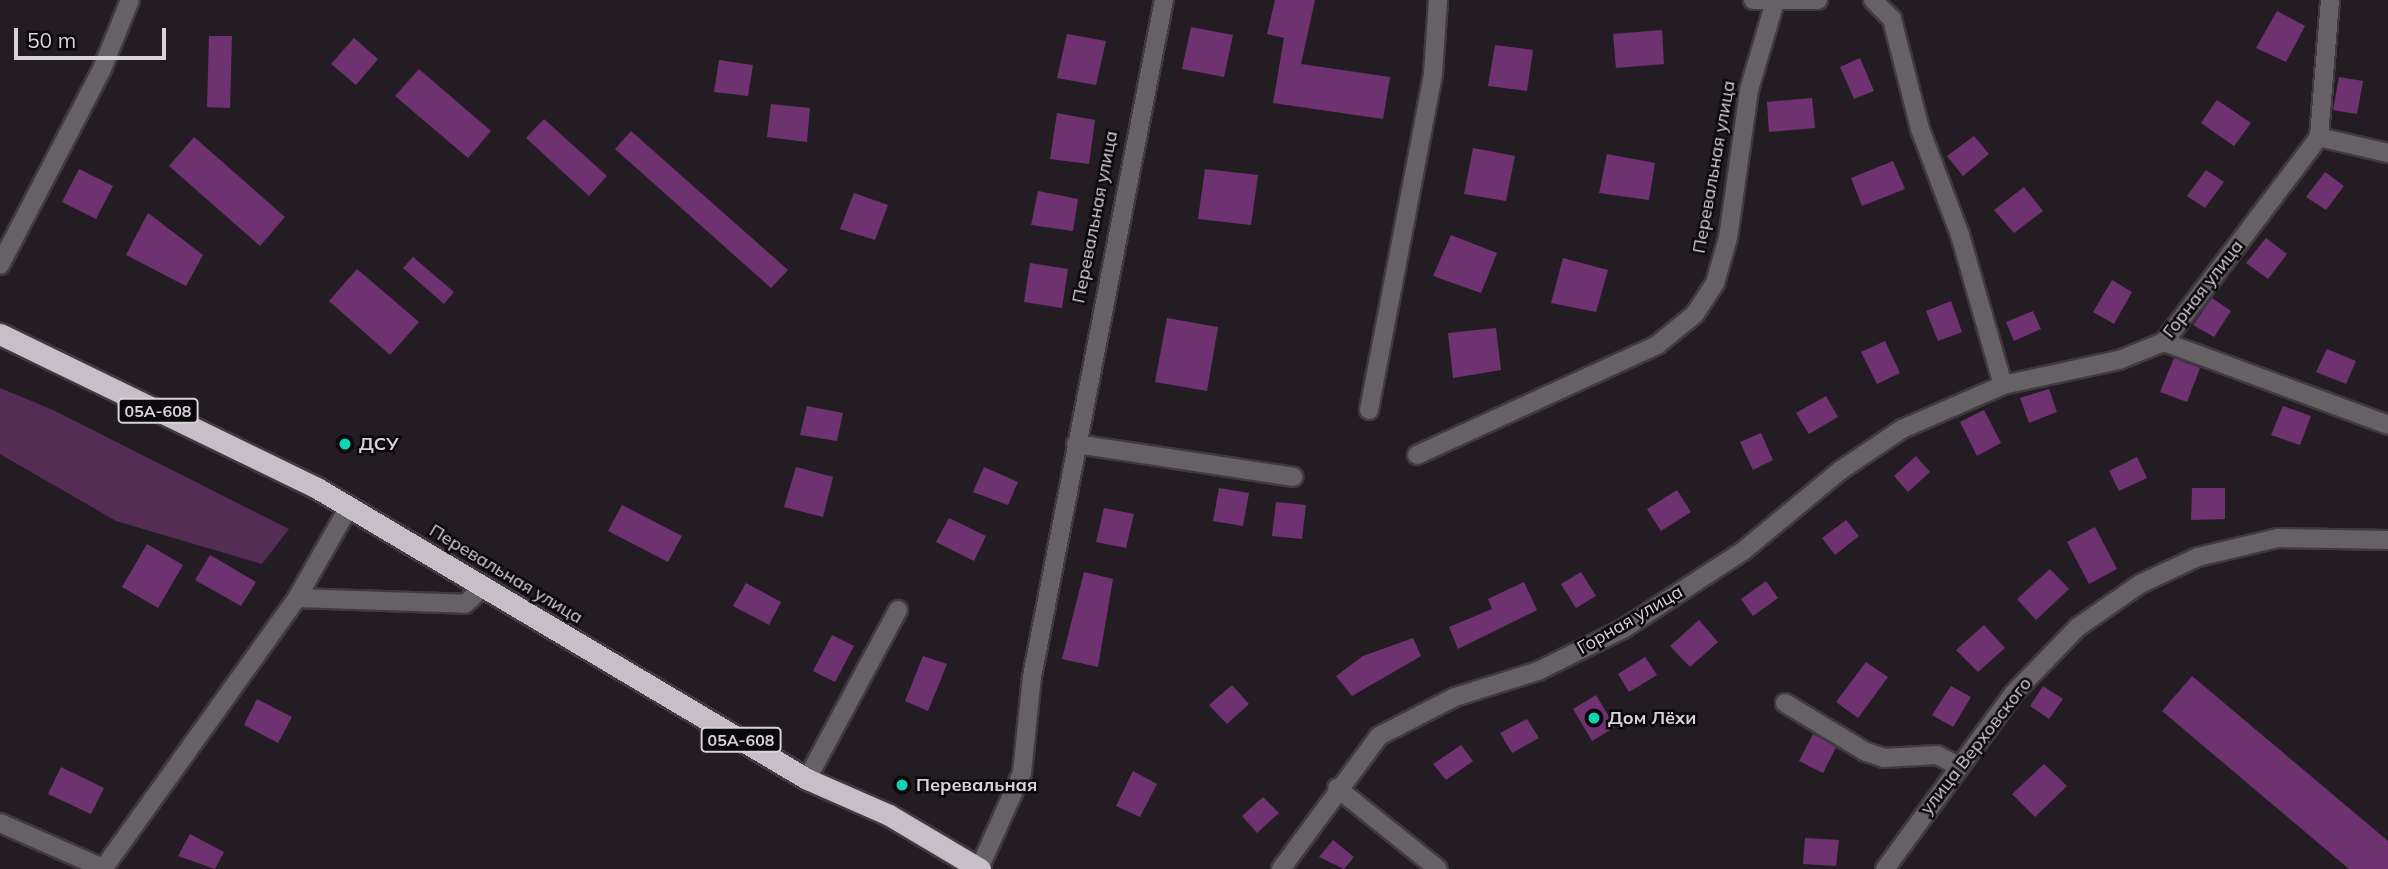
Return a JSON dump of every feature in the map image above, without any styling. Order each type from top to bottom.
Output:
[{"type":"highway","name":"Перевальная улица","points":[[0,334],[349,507],[807,779],[889,815],[979,869]]},
{"type":"street","points":[[0,265],[102,69],[130,0]]},
{"type":"street","name":"Перевальная улица","points":[[979,869],[1022,773],[1076,444],[1164,0]]},
{"type":"street","points":[[1369,410],[1433,74],[1438,0]]},
{"type":"street","points":[[1753,0],[1774,5],[1818,0]]},
{"type":"street","points":[[1873,0],[1892,19],[1920,129],[1960,235],[2003,385]]},
{"type":"street","points":[[2330,0],[2319,137],[2388,153]]},
{"type":"street","name":"Перевальная улица","points":[[1417,455],[1657,345],[1695,314],[1715,283],[1728,238],[1749,90],[1774,5]]},
{"type":"street","name":"Горная улица","points":[[1281,869],[1337,788],[1379,736],[1455,697],[1538,671],[1623,629],[1743,551],[1841,470],[1902,429],[2003,385],[2119,360],[2164,342],[2319,137]]},
{"type":"street","points":[[2164,342],[2388,425]]},
{"type":"street","points":[[1076,444],[1294,477]]},
{"type":"street","points":[[0,823],[104,869],[297,598],[349,507]]},
{"type":"street","name":"улица Верховского","points":[[1885,869],[1957,765],[2013,694],[2078,627],[2140,584],[2199,557],[2278,538],[2388,540]]},
{"type":"street","points":[[297,598],[465,604],[483,587]]},
{"type":"street","points":[[807,779],[898,610]]},
{"type":"street","points":[[1785,703],[1866,752],[1884,758],[1937,755],[1957,765]]},
{"type":"street","points":[[1337,788],[1438,869]]},
{"type":"shaded area","points":[[0,388],[53,410],[289,529],[262,564],[116,521],[0,454]]},
{"type":"building","points":[[1275,0],[1315,0],[1301,64],[1390,77],[1383,119],[1273,103],[1284,38],[1267,34]]},
{"type":"building","points":[[2277,11],[2305,26],[2286,62],[2256,48]]},
{"type":"building","points":[[1191,27],[1233,35],[1224,77],[1182,69]]},
{"type":"building","points":[[1662,30],[1664,64],[1616,68],[1613,34]]},
{"type":"building","points":[[1067,34],[1106,41],[1096,85],[1057,78]]},
{"type":"building","points":[[209,36],[232,36],[230,108],[207,107]]},
{"type":"building","points":[[354,38],[378,59],[356,85],[331,64]]},
{"type":"building","points":[[1495,45],[1533,50],[1527,91],[1488,86]]},
{"type":"building","points":[[1860,58],[1874,91],[1854,99],[1840,67]]},
{"type":"building","points":[[719,60],[753,65],[748,96],[714,92]]},
{"type":"building","points":[[419,69],[491,131],[468,158],[395,96]]},
{"type":"building","points":[[2339,77],[2363,81],[2357,114],[2333,110]]},
{"type":"building","points":[[1812,98],[1815,128],[1769,132],[1767,102]]},
{"type":"building","points":[[2217,100],[2251,123],[2234,146],[2201,123]]},
{"type":"building","points":[[771,104],[810,108],[807,142],[767,137]]},
{"type":"building","points":[[1057,113],[1095,120],[1089,164],[1050,159]]},
{"type":"building","points":[[544,119],[607,176],[589,196],[526,138]]},
{"type":"building","points":[[631,131],[788,270],[771,288],[615,149]]},
{"type":"building","points":[[1974,136],[1989,154],[1963,176],[1947,156]]},
{"type":"building","points":[[194,137],[285,217],[260,246],[169,166]]},
{"type":"building","points":[[1473,148],[1515,156],[1506,201],[1464,194]]},
{"type":"building","points":[[1607,154],[1655,163],[1649,200],[1599,193]]},
{"type":"building","points":[[1893,161],[1905,189],[1862,206],[1851,178]]},
{"type":"building","points":[[79,169],[113,186],[96,219],[62,202]]},
{"type":"building","points":[[1205,169],[1258,175],[1251,225],[1198,219]]},
{"type":"building","points":[[2206,170],[2224,182],[2205,208],[2187,196]]},
{"type":"building","points":[[2325,172],[2344,186],[2326,210],[2306,197]]},
{"type":"building","points":[[2024,187],[2043,211],[2014,233],[1994,210]]},
{"type":"building","points":[[1038,191],[1078,199],[1073,231],[1031,225]]},
{"type":"building","points":[[854,193],[888,205],[875,240],[840,229]]},
{"type":"building","points":[[148,213],[203,255],[186,286],[126,255]]},
{"type":"building","points":[[1451,235],[1497,253],[1481,293],[1433,276]]},
{"type":"building","points":[[2266,238],[2287,254],[2268,279],[2246,263]]},
{"type":"building","points":[[413,257],[454,292],[444,304],[403,268]]},
{"type":"building","points":[[1563,258],[1608,270],[1596,312],[1551,303]]},
{"type":"building","points":[[1030,263],[1068,269],[1062,308],[1024,302]]},
{"type":"building","points":[[357,269],[419,322],[390,355],[329,301]]},
{"type":"building","points":[[2112,280],[2132,292],[2114,324],[2093,312]]},
{"type":"building","points":[[2212,298],[2231,311],[2214,337],[2193,325]]},
{"type":"building","points":[[1951,301],[1962,332],[1938,341],[1926,311]]},
{"type":"building","points":[[2033,311],[2041,329],[2014,341],[2006,322]]},
{"type":"building","points":[[1167,318],[1218,327],[1207,391],[1155,382]]},
{"type":"building","points":[[1496,328],[1501,370],[1453,378],[1448,333]]},
{"type":"building","points":[[1885,341],[1900,373],[1877,384],[1861,352]]},
{"type":"building","points":[[2327,349],[2356,361],[2346,384],[2316,372]]},
{"type":"building","points":[[2174,358],[2200,368],[2187,402],[2160,392]]},
{"type":"building","points":[[2049,389],[2057,412],[2029,423],[2020,398]]},
{"type":"building","points":[[1826,396],[1838,417],[1809,434],[1796,413]]},
{"type":"building","points":[[807,406],[843,413],[837,441],[800,435]]},
{"type":"building","points":[[2283,406],[2311,416],[2300,445],[2271,435]]},
{"type":"building","points":[[1984,410],[2001,443],[1977,456],[1960,422]]},
{"type":"building","points":[[1761,433],[1773,460],[1753,470],[1740,442]]},
{"type":"building","points":[[1916,456],[1930,472],[1908,492],[1894,476]]},
{"type":"building","points":[[2137,457],[2147,478],[2119,491],[2109,471]]},
{"type":"building","points":[[796,467],[833,477],[823,517],[784,507]]},
{"type":"building","points":[[984,467],[1018,482],[1008,505],[973,492]]},
{"type":"building","points":[[1219,488],[1249,493],[1243,526],[1213,521]]},
{"type":"building","points":[[2192,488],[2225,488],[2225,519],[2191,520]]},
{"type":"building","points":[[1677,490],[1691,512],[1661,531],[1647,509]]},
{"type":"building","points":[[1276,502],[1306,505],[1302,539],[1272,536]]},
{"type":"building","points":[[622,505],[682,536],[668,562],[608,531]]},
{"type":"building","points":[[1104,508],[1134,514],[1126,548],[1096,542]]},
{"type":"building","points":[[949,518],[986,536],[974,561],[936,542]]},
{"type":"building","points":[[1846,520],[1859,536],[1835,555],[1822,538]]},
{"type":"building","points":[[2095,527],[2117,569],[2089,584],[2067,542]]},
{"type":"building","points":[[147,544],[183,565],[158,608],[122,587]]},
{"type":"building","points":[[210,555],[256,582],[241,606],[195,580]]},
{"type":"building","points":[[2050,569],[2069,589],[2036,620],[2017,599]]},
{"type":"building","points":[[1084,572],[1113,579],[1098,667],[1062,659]]},
{"type":"building","points":[[1581,572],[1596,596],[1576,608],[1561,584]]},
{"type":"building","points":[[1766,581],[1778,598],[1753,616],[1741,599]]},
{"type":"building","points":[[1524,582],[1537,610],[1458,649],[1449,627],[1492,609],[1488,599]]},
{"type":"building","points":[[746,583],[781,602],[769,625],[733,606]]},
{"type":"building","points":[[1699,620],[1718,642],[1690,667],[1670,646]]},
{"type":"building","points":[[1984,625],[2005,648],[1978,672],[1956,650]]},
{"type":"building","points":[[832,635],[854,646],[835,682],[813,671]]},
{"type":"building","points":[[1413,638],[1421,656],[1352,696],[1336,676],[1363,656]]},
{"type":"building","points":[[923,656],[947,664],[928,711],[905,701]]},
{"type":"building","points":[[1645,657],[1657,675],[1629,692],[1618,674]]},
{"type":"building","points":[[1866,662],[1888,677],[1858,718],[1836,702]]},
{"type":"building","points":[[2192,676],[2388,841],[2388,869],[2349,869],[2162,711]]},
{"type":"building","points":[[1232,685],[1249,704],[1227,724],[1209,705]]},
{"type":"building","points":[[1951,686],[1971,697],[1953,727],[1932,715]]},
{"type":"building","points":[[2043,686],[2063,699],[2049,719],[2030,706]]},
{"type":"building","name":"Дом Лёхи","points":[[1596,695],[1615,727],[1592,741],[1573,709]]},
{"type":"building","points":[[257,699],[292,717],[278,743],[244,725]]},
{"type":"building","points":[[1527,719],[1539,738],[1512,753],[1500,733]]},
{"type":"building","points":[[1813,734],[1836,747],[1823,773],[1799,761]]},
{"type":"building","points":[[1461,745],[1473,761],[1446,780],[1433,764]]},
{"type":"building","points":[[2044,764],[2067,786],[2035,817],[2012,794]]},
{"type":"building","points":[[61,767],[104,788],[91,814],[48,794]]},
{"type":"building","points":[[1133,771],[1157,784],[1140,817],[1116,806]]},
{"type":"building","points":[[1263,797],[1279,813],[1257,833],[1242,816]]},
{"type":"building","points":[[190,834],[224,852],[215,869],[178,856]]},
{"type":"building","points":[[1805,838],[1839,840],[1836,866],[1803,864]]},
{"type":"building","points":[[1333,840],[1354,857],[1344,869],[1319,857]]},
{"type":"place","name":"ДСУ","points":[[345,444]]},
{"type":"place","name":"Дом Лёхи","points":[[1594,718]]},
{"type":"place","name":"Перевальная","points":[[902,785]]}]
